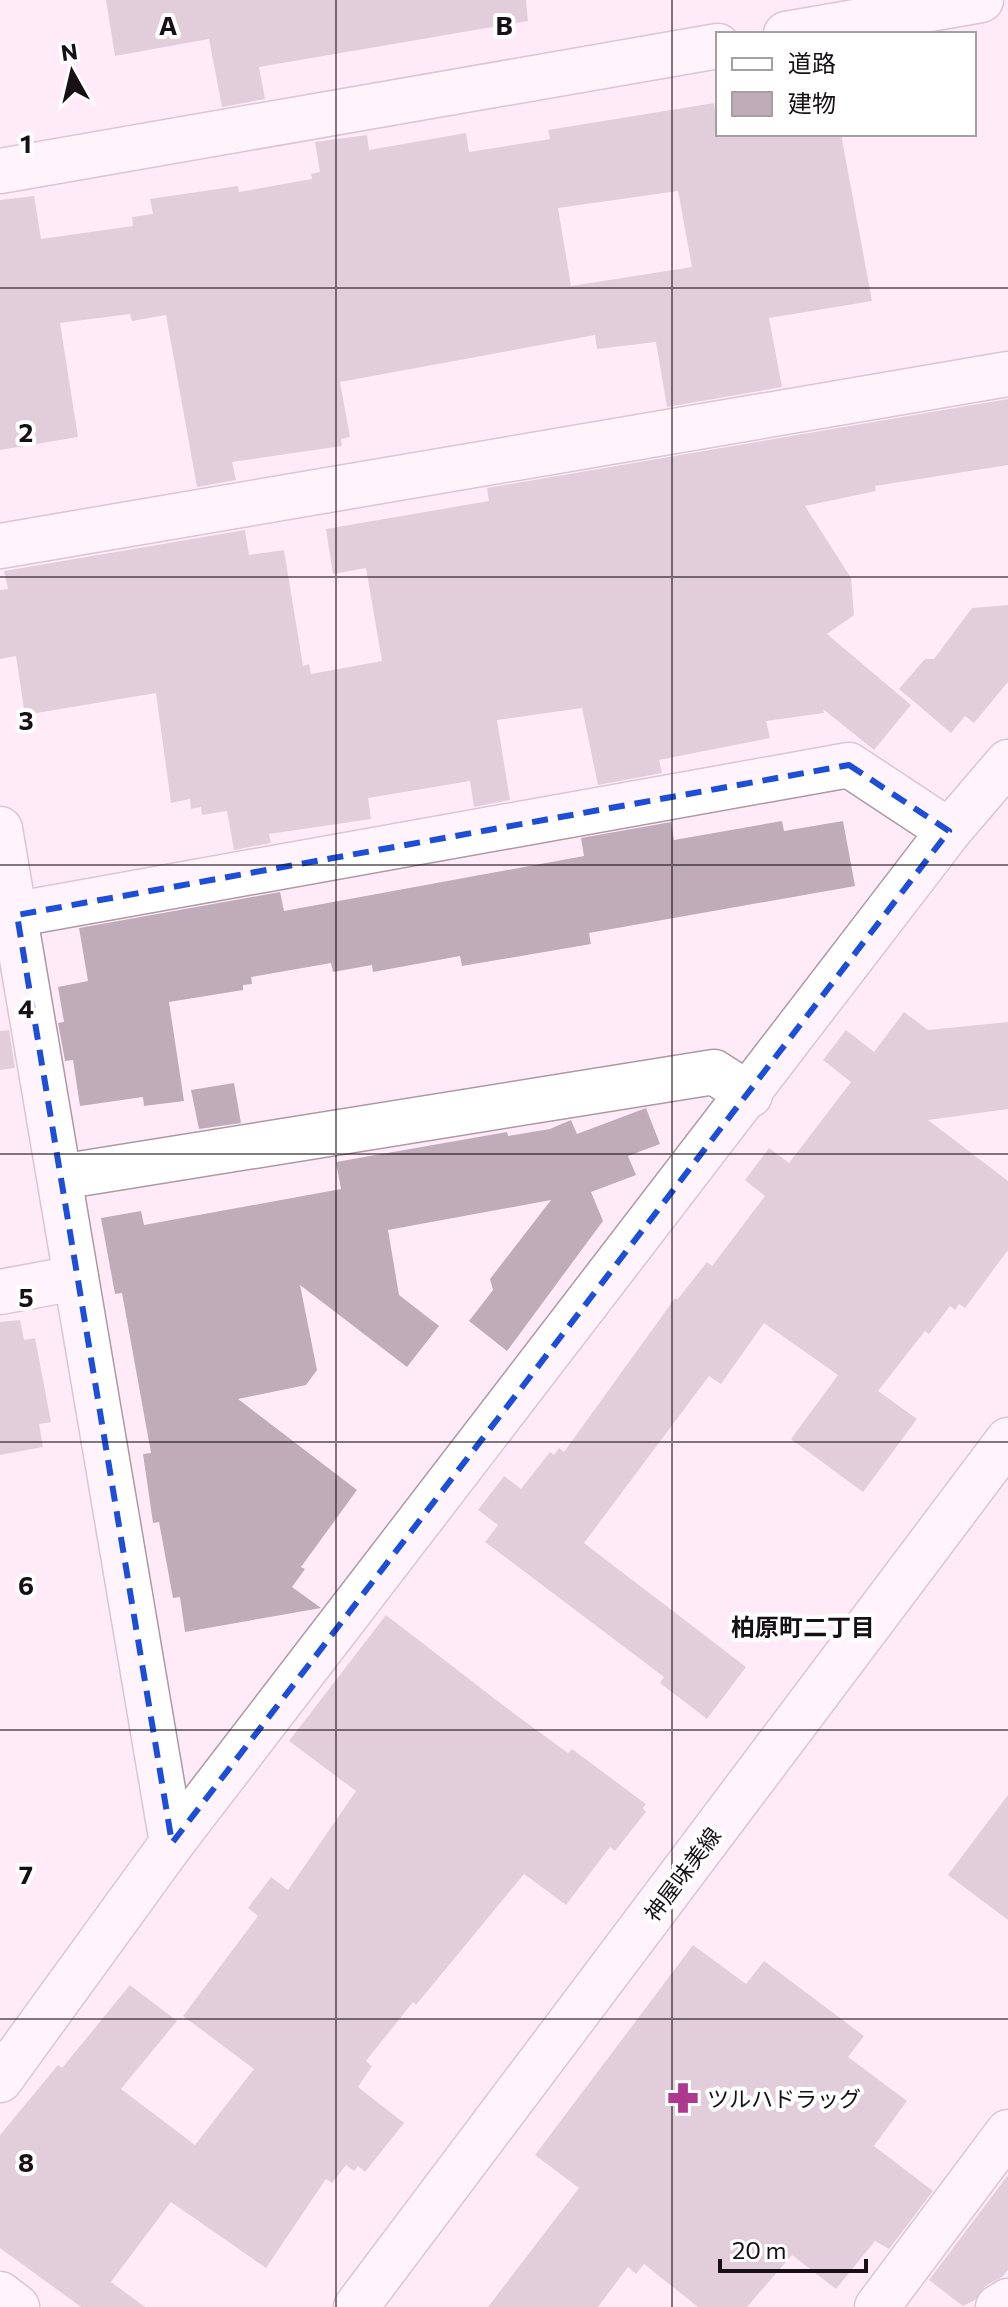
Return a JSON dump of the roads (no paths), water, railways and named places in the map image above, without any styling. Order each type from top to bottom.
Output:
[{"type":"street","points":[[797,32],[981,0]]},
{"type":"street","points":[[0,171],[716,46]]},
{"type":"street","points":[[0,546],[1008,374]]},
{"type":"street","points":[[0,2080],[172,1843],[750,1095],[949,831],[1008,762]]},
{"type":"street","points":[[8,916],[849,765],[949,831]]},
{"type":"street","points":[[0,829],[8,916],[60,1177],[172,1843]]},
{"type":"street","points":[[60,1177],[714,1072],[750,1095]]},
{"type":"street","points":[[0,1292],[76,1278]]},
{"type":"street","name":"神屋味美線","points":[[356,2307],[1008,1440]]},
{"type":"street","points":[[894,2301],[1008,2132]]},
{"type":"street","points":[[0,2294],[17,2307]]},
{"type":"street","points":[[998,2307],[1008,2301]]},
{"type":"place","name":"ツルハドラッグ","points":[[683,2098]]},
{"type":"district","name":"柏原町二丁目","points":[[803,1626]]}]
